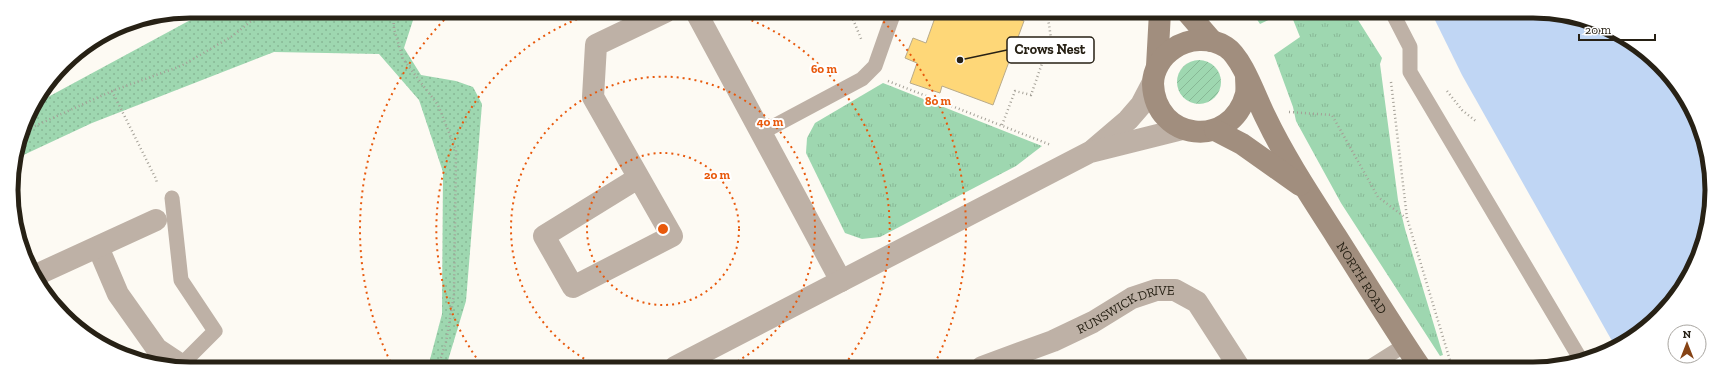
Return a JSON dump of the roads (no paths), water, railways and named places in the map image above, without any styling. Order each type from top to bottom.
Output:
[{"type":"main road","points":[[1155,74],[1167,53],[1180,44],[1195,40],[1212,41],[1227,48],[1239,60],[1246,75],[1246,93],[1241,109],[1230,122],[1215,130],[1198,133],[1182,129],[1166,118],[1156,102],[1155,74],[1160,18]]},
{"type":"main road","points":[[1192,18],[1212,41]]},
{"type":"main road","name":"NORTH ROAD","points":[[1246,75],[1268,123],[1304,188],[1416,362]]},
{"type":"main road","points":[[1215,130],[1242,144],[1304,188]]},
{"type":"street","points":[[638,178],[544,236],[573,288],[672,236],[593,97],[596,45],[652,18]]},
{"type":"street","points":[[699,18],[841,281]]},
{"type":"street","points":[[1090,152],[1128,120],[1141,105],[1155,74]]},
{"type":"street","points":[[686,362],[1090,152],[1182,129]]},
{"type":"street","points":[[40,273],[156,220]]},
{"type":"street","points":[[98,247],[118,294],[157,349],[175,362]]},
{"type":"street","name":"RUNSWICK DRIVE","points":[[998,362],[1053,341],[1093,322],[1132,298],[1156,290],[1175,290],[1198,302],[1235,362]]},
{"type":"lane","points":[[761,133],[862,79],[875,66],[892,18]]},
{"type":"lane","points":[[1395,18],[1410,47],[1410,72],[1579,356]]},
{"type":"lane","points":[[172,198],[181,280],[215,331],[185,362]]},
{"type":"lane","points":[[1379,362],[1405,345]]},
{"type":"water","points":[[1434,18],[1544,18],[1567,21],[1588,27],[1619,41],[1629,47],[1655,68],[1676,94],[1692,124],[1702,156],[1705,179],[1705,201],[1702,224],[1692,256],[1676,286],[1655,312],[1629,333],[1613,342],[1462,75]]},
{"type":"place","name":"Crows Nest","points":[[960,60]]}]
